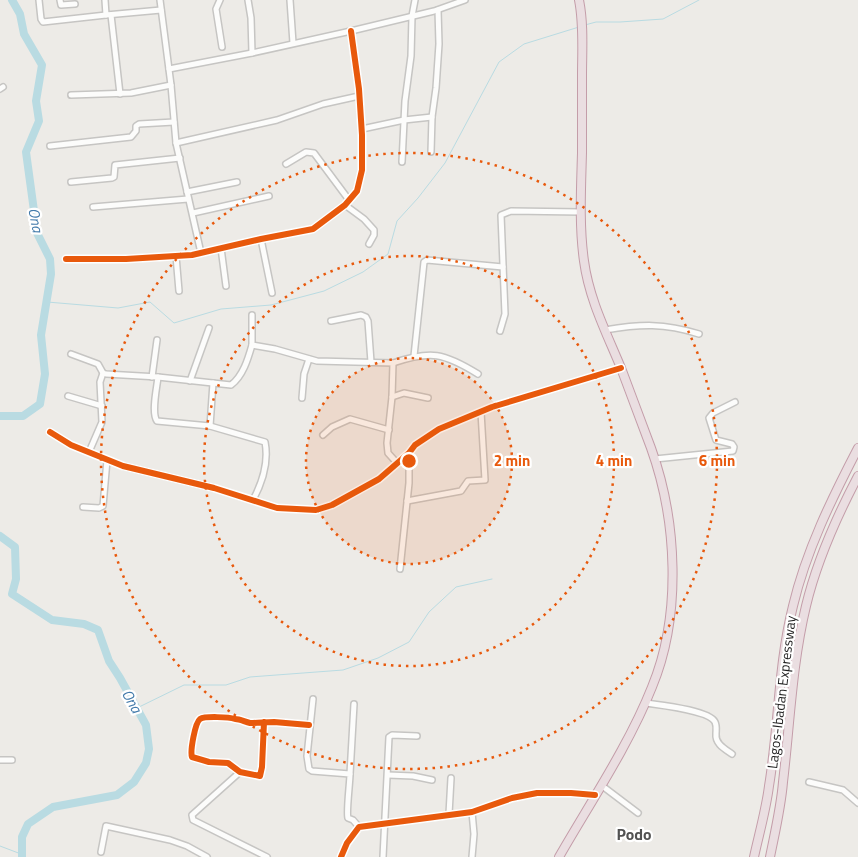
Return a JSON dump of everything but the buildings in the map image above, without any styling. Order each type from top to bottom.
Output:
[{"type":"highway","points":[[559,857],[646,704],[666,642],[672,593],[669,523],[655,459],[621,368],[604,330],[591,292],[584,263],[581,212],[583,34],[579,0]]},
{"type":"highway","name":"Lagos-Ibadan Expressway","points":[[754,857],[769,788],[782,668],[793,603],[817,535],[858,448]]},
{"type":"highway","name":"Lagos-Ibadan Expressway","points":[[770,857],[783,784],[795,665],[806,604],[823,551],[858,476]]},
{"type":"street","points":[[39,0],[43,22],[161,10]]},
{"type":"street","points":[[60,0],[62,5],[75,4]]},
{"type":"street","points":[[105,0],[109,15],[120,94]]},
{"type":"street","points":[[160,0],[176,143],[201,253]]},
{"type":"street","points":[[220,0],[216,9],[222,47]]},
{"type":"street","points":[[248,0],[251,18],[252,53]]},
{"type":"street","points":[[290,0],[293,43]]},
{"type":"street","points":[[402,162],[404,120],[411,56],[412,16],[416,0]]},
{"type":"street","points":[[169,69],[351,31],[438,10],[464,0]]},
{"type":"street","points":[[431,152],[432,117],[439,44],[438,10]]},
{"type":"street","points":[[66,259],[176,256],[201,253],[314,229],[345,206],[360,183],[362,170],[362,129],[351,31]]},
{"type":"street","points":[[71,95],[130,93],[171,85]]},
{"type":"street","points":[[176,143],[277,120],[323,104],[359,96]]},
{"type":"street","points":[[362,129],[404,120],[432,117]]},
{"type":"street","points":[[50,146],[131,136],[139,124],[174,122]]},
{"type":"street","points":[[286,164],[306,152],[314,153],[349,200]]},
{"type":"street","points":[[71,182],[112,178],[116,165],[180,158]]},
{"type":"street","points":[[187,192],[237,182]]},
{"type":"street","points":[[193,213],[269,196]]},
{"type":"street","points":[[93,207],[188,199]]},
{"type":"street","points":[[345,206],[364,219],[374,230],[374,235],[369,244]]},
{"type":"street","points":[[500,330],[505,314],[501,215],[511,211],[581,212]]},
{"type":"street","points":[[261,239],[272,293]]},
{"type":"street","points":[[220,248],[226,286]]},
{"type":"street","points":[[176,256],[178,291]]},
{"type":"street","points":[[414,356],[424,262],[428,260],[503,266]]},
{"type":"street","points":[[103,373],[231,385],[238,380],[249,357],[252,345],[252,315]]},
{"type":"street","points":[[331,321],[360,315],[366,317],[368,321],[371,362]]},
{"type":"street","points":[[604,330],[641,325],[660,325],[681,328],[699,334]]},
{"type":"street","points":[[190,381],[209,328]]},
{"type":"street","points":[[157,340],[154,418],[157,421],[210,426],[265,442],[266,457],[263,478],[253,500]]},
{"type":"street","points":[[252,345],[329,362],[393,363],[414,356],[432,354],[454,360],[478,374]]},
{"type":"street","points":[[71,354],[98,364],[103,373],[100,382],[102,406],[100,428],[89,452]]},
{"type":"street","points":[[302,398],[304,374],[309,359]]},
{"type":"street","points":[[393,363],[392,397],[387,443],[388,453],[397,463]]},
{"type":"street","points":[[50,432],[71,445],[123,466],[214,488],[277,508],[316,510],[332,505],[379,479],[409,453],[415,445],[439,429],[481,412],[621,368]]},
{"type":"street","points":[[210,426],[213,383]]},
{"type":"street","points":[[392,397],[404,393],[428,398]]},
{"type":"street","points":[[68,396],[102,406]]},
{"type":"street","points":[[655,459],[733,451],[734,447],[732,444],[718,441],[714,438],[709,418],[713,413],[735,402]]},
{"type":"street","points":[[406,501],[461,491],[468,481],[485,480],[481,412]]},
{"type":"street","points":[[323,435],[332,427],[350,419],[356,419],[389,430]]},
{"type":"street","points":[[400,569],[406,524],[409,453]]},
{"type":"street","points":[[83,507],[99,508],[102,506],[107,460]]},
{"type":"street","points":[[313,699],[307,756],[309,769],[312,771],[350,774]]},
{"type":"street","points":[[354,704],[350,796],[347,815],[359,827]]},
{"type":"street","points":[[646,704],[668,705],[698,712],[710,717],[717,725],[715,736],[719,744],[732,754]]},
{"type":"street","points":[[264,722],[260,776],[240,772],[228,763],[210,762],[192,757],[192,745],[198,721],[201,718],[235,719],[249,723],[264,722],[309,725]]},
{"type":"street","points":[[382,857],[389,737],[392,735],[417,736]]},
{"type":"street","points":[[0,760],[12,760]]},
{"type":"street","points":[[240,772],[192,815],[193,820],[267,857]]},
{"type":"street","points":[[388,775],[413,776],[432,780]]},
{"type":"street","points":[[449,814],[451,778]]},
{"type":"street","points":[[810,782],[843,790],[858,803]]},
{"type":"street","points":[[600,785],[638,813]]},
{"type":"street","points":[[341,857],[347,843],[359,827],[472,812],[512,798],[537,793],[595,795]]},
{"type":"street","points":[[472,812],[474,834],[472,857]]},
{"type":"street","points":[[101,852],[106,826],[170,840],[187,846],[207,857]]},
{"type":"waterway","name":"Ona","points":[[0,416],[23,416],[40,404],[45,374],[41,335],[51,274],[50,259],[37,233],[26,152],[39,121],[36,101],[42,65],[24,34],[20,14],[12,0]]},
{"type":"waterway","points":[[585,25],[596,22],[663,19],[699,0]]},
{"type":"waterway","points":[[47,302],[118,308],[150,302],[174,323],[221,309],[271,305],[324,291],[363,272],[388,254],[397,221],[418,198],[445,163],[499,62],[524,44],[579,27]]},
{"type":"waterway","name":"Ona","points":[[0,536],[15,547],[16,579],[12,594],[52,620],[84,624],[98,630],[109,661],[146,725],[149,749],[146,763],[134,782],[117,795],[53,807],[28,824],[22,837],[22,857]]},
{"type":"waterway","points":[[137,708],[184,685],[226,685],[250,677],[343,670],[378,658],[409,642],[429,612],[456,587],[492,579]]},
{"type":"waterway","points":[[0,846],[21,854]]},
{"type":"cycle path","points":[[66,259],[126,259],[192,255],[313,229],[345,205],[357,191],[362,170],[359,89],[351,31]]},
{"type":"cycle path","points":[[50,432],[71,445],[123,466],[214,488],[277,508],[316,510],[332,505],[379,479],[409,453],[415,445],[439,429],[492,407],[621,368]]},
{"type":"cycle path","points":[[264,722],[262,767],[260,776],[240,772],[228,763],[209,762],[192,757],[195,731],[198,722],[203,718],[223,717],[239,719],[250,723],[262,722],[265,722],[274,722],[309,725]]},
{"type":"cycle path","points":[[341,857],[347,843],[359,827],[472,812],[512,798],[537,793],[595,795]]},
{"type":"district","name":"Podo","points":[[634,834]]}]
